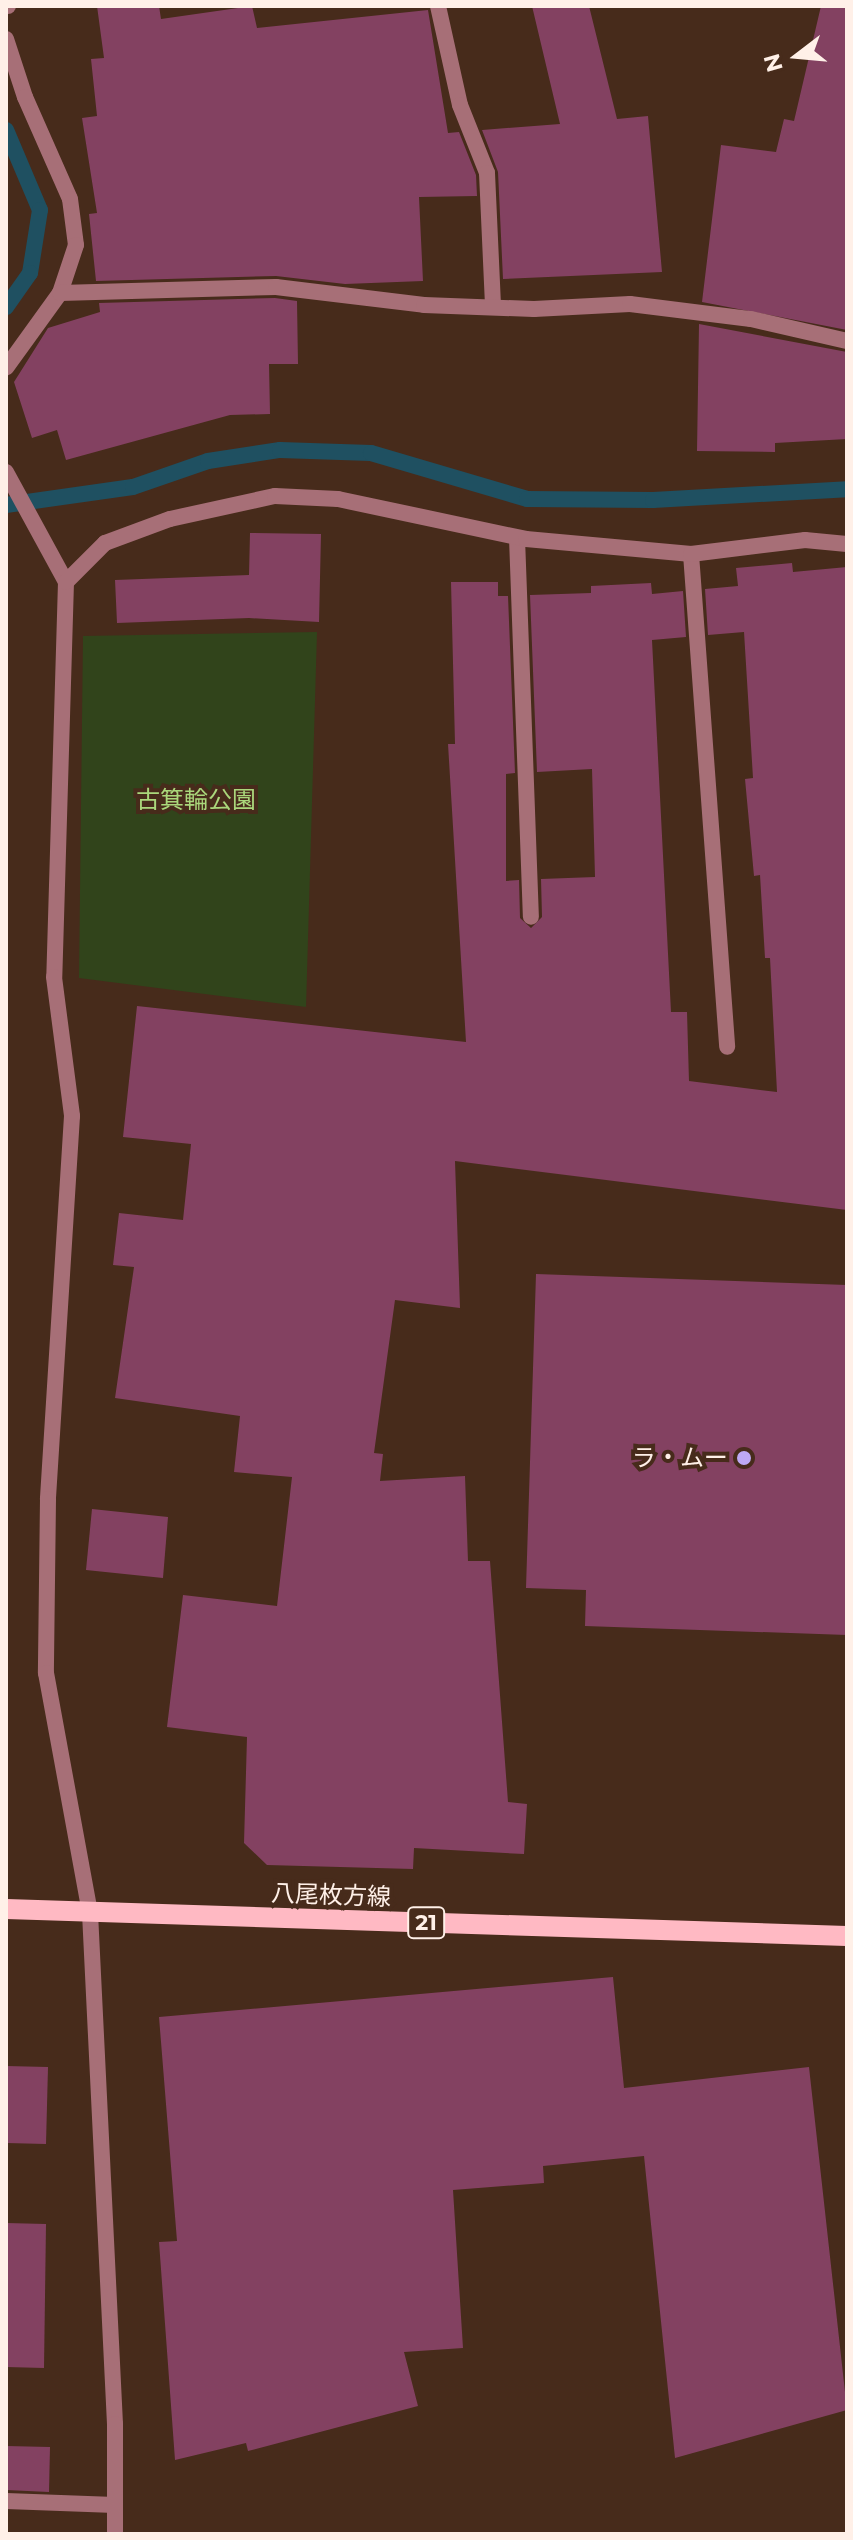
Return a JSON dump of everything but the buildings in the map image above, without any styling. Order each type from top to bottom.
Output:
[{"type":"main road","name":"八尾枚方線","points":[[6,1909],[847,1936]]},
{"type":"street","points":[[438,6],[460,105],[487,173],[493,307]]},
{"type":"street","points":[[6,39],[25,97],[70,199],[76,245],[60,293],[6,368]]},
{"type":"street","points":[[60,293],[276,287],[493,307],[630,304],[751,319],[847,341]]},
{"type":"street","points":[[6,472],[66,582],[54,977],[72,1116],[48,1499],[46,1673],[90,1913],[115,2534]]},
{"type":"street","points":[[66,582],[105,543],[170,519],[275,496],[338,499],[517,538],[691,554],[805,540],[847,544]]},
{"type":"street","points":[[517,538],[531,917]]},
{"type":"street","points":[[691,554],[727,1047]]},
{"type":"street","points":[[6,2501],[115,2505]]},
{"type":"green space","name":"古箕輪公園","points":[[317,632],[306,1007],[79,978],[83,636]]},
{"type":"waterway","points":[[6,130],[40,210],[30,273],[6,307]]},
{"type":"waterway","points":[[6,505],[133,487],[208,461],[280,450],[371,453],[527,499],[653,500],[847,489]]},
{"type":"place","name":"ラ・ムー","points":[[744,1458]]}]
